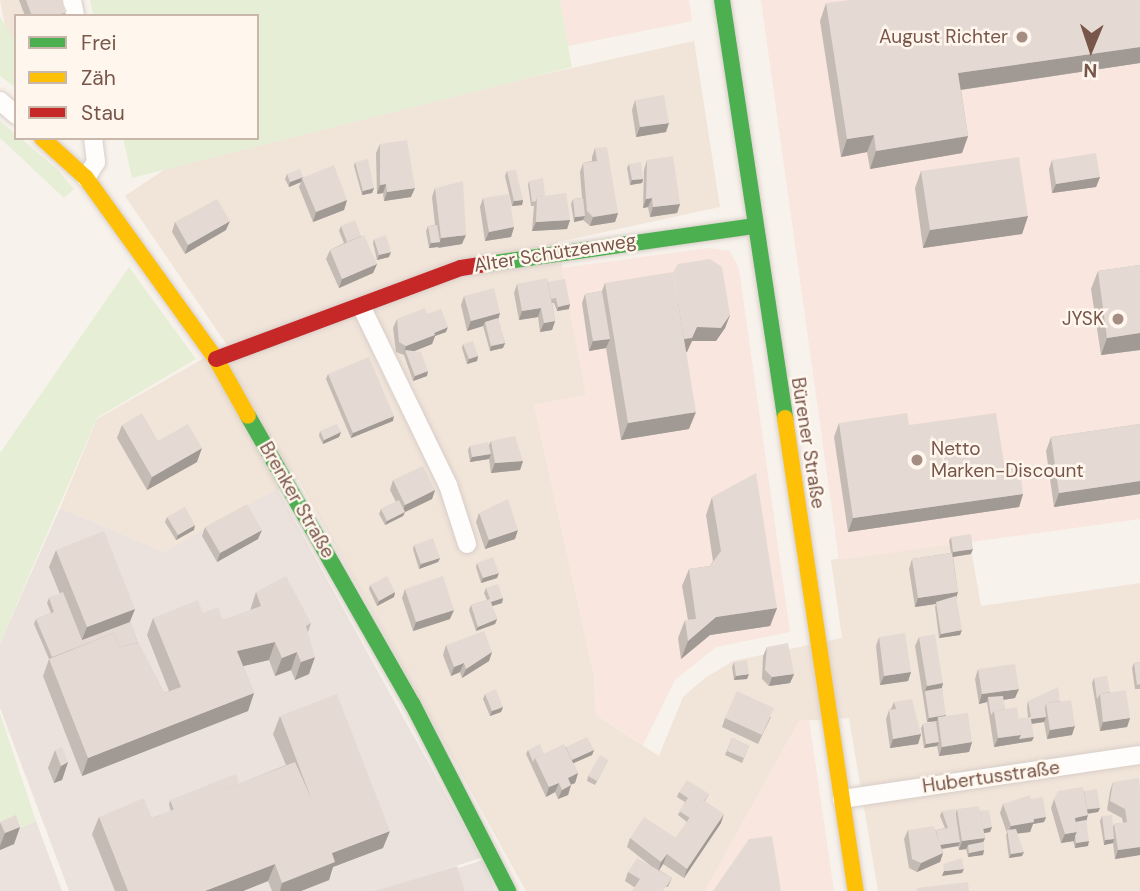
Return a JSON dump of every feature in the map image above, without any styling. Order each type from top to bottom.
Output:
[{"type":"street","name":"Bürener Straße","points":[[722,0],[856,891]]},
{"type":"street","points":[[0,101],[14,113]]},
{"type":"street","name":"Brenker Straße","points":[[44,140],[86,178],[216,359],[413,705],[509,891]]},
{"type":"street","points":[[86,178],[96,162],[93,140]]},
{"type":"street","name":"Alter Schützenweg","points":[[216,359],[362,308],[461,268],[754,226]]},
{"type":"street","points":[[362,308],[448,485],[467,544]]},
{"type":"street","name":"Hubertusstraße","points":[[842,799],[1140,755]]},
{"type":"shaded area","points":[[0,0],[62,0],[66,14],[14,14],[14,73]]},
{"type":"shaded area","points":[[560,0],[689,0],[692,21],[568,46]]},
{"type":"shaded area","points":[[761,0],[1140,0],[1140,519],[839,560]]},
{"type":"shaded area","points":[[694,41],[720,207],[558,242],[586,395],[534,405],[594,676],[596,715],[659,756],[683,697],[705,678],[733,661],[842,638],[831,560],[969,538],[981,606],[1140,583],[1140,891],[878,891],[849,718],[799,721],[705,891],[526,891],[298,479],[164,552],[60,508],[97,419],[227,345],[125,196],[189,153],[259,140],[259,137]]},
{"type":"shaded area","points":[[708,248],[730,251],[739,269],[790,632],[716,647],[675,680],[643,745],[596,715],[594,676],[534,405],[586,395],[561,268]]},
{"type":"shaded area","points":[[277,489],[481,858],[377,891],[69,891],[0,708],[0,643],[60,508],[164,552]]},
{"type":"shaded area","points":[[809,720],[834,891],[705,891],[799,721]]},
{"type":"shaded area","points":[[36,821],[62,891],[0,891],[0,837]]},
{"type":"shaded area","points":[[483,860],[495,891],[387,891]]},
{"type":"green space","points":[[90,0],[560,0],[572,67],[132,178],[123,140],[259,140],[259,14],[93,14]]},
{"type":"green space","points":[[0,17],[14,39],[14,86],[0,76]]},
{"type":"green space","points":[[0,121],[14,133],[14,140],[23,140],[57,169],[74,189],[64,198],[0,138]]},
{"type":"green space","points":[[129,267],[196,359],[97,418],[0,643],[0,453]]},
{"type":"green space","points":[[0,713],[36,821],[0,837]]},
{"type":"building","points":[[26,0],[62,0],[67,12],[60,14],[31,14]]},
{"type":"building","points":[[849,0],[1140,0],[1140,47],[958,73],[968,136],[876,151],[874,135],[847,139],[826,3]]},
{"type":"building","points":[[664,95],[669,123],[640,127],[635,100]]},
{"type":"building","points":[[407,140],[415,188],[387,192],[386,184],[380,185],[380,144]]},
{"type":"building","points":[[607,147],[618,213],[593,217],[587,211],[583,163],[597,161],[595,148]]},
{"type":"building","points":[[1096,153],[1100,177],[1056,184],[1052,160]]},
{"type":"building","points":[[673,156],[680,204],[653,207],[652,198],[646,199],[647,160]]},
{"type":"building","points":[[1019,157],[1028,216],[930,230],[921,171]]},
{"type":"building","points":[[368,159],[374,188],[363,191],[355,162]]},
{"type":"building","points":[[641,162],[643,179],[632,180],[629,164]]},
{"type":"building","points":[[334,165],[347,200],[316,212],[302,178]]},
{"type":"building","points":[[300,169],[303,177],[290,182],[287,174]]},
{"type":"building","points":[[516,170],[523,200],[514,201],[507,171]]},
{"type":"building","points":[[543,178],[545,196],[537,197],[536,201],[532,202],[529,181]]},
{"type":"building","points":[[463,181],[466,235],[441,238],[435,188]]},
{"type":"building","points":[[566,193],[570,220],[536,222],[537,197]]},
{"type":"building","points":[[509,194],[514,227],[489,232],[483,198]]},
{"type":"building","points":[[583,198],[585,216],[575,217],[573,199]]},
{"type":"building","points":[[217,199],[230,221],[188,245],[175,222]]},
{"type":"building","points":[[355,220],[361,236],[347,242],[341,226]]},
{"type":"building","points":[[437,225],[440,242],[431,243],[428,226]]},
{"type":"building","points":[[364,235],[377,264],[342,279],[330,250]]},
{"type":"building","points":[[386,235],[391,252],[379,255],[374,239]]},
{"type":"building","points":[[710,259],[722,267],[730,315],[721,328],[697,327],[692,338],[684,339],[673,272],[678,264]]},
{"type":"building","name":"JYSK","points":[[1140,265],[1140,333],[1107,338],[1098,271]]},
{"type":"building","points":[[673,272],[696,412],[628,423],[605,283]]},
{"type":"building","points":[[547,278],[555,321],[544,323],[541,308],[522,311],[517,284]]},
{"type":"building","points":[[565,279],[570,304],[558,307],[556,298],[551,299],[548,282]]},
{"type":"building","points":[[494,288],[500,313],[471,321],[464,296]]},
{"type":"building","points":[[602,291],[610,339],[593,341],[585,294]]},
{"type":"building","points":[[425,308],[435,335],[406,346],[399,342],[397,319]]},
{"type":"building","points":[[441,309],[448,327],[434,333],[427,314]]},
{"type":"building","points":[[498,318],[505,343],[491,346],[485,322]]},
{"type":"building","points":[[473,341],[478,356],[469,359],[463,344]]},
{"type":"building","points":[[405,350],[421,352],[428,371],[415,376]]},
{"type":"building","points":[[369,357],[394,416],[353,433],[328,374]]},
{"type":"building","points":[[142,413],[158,441],[188,424],[202,448],[152,477],[122,425]]},
{"type":"building","name":"Netto Marken-Discount","points":[[907,413],[909,425],[996,413],[1005,469],[1020,467],[1023,494],[853,518],[839,423]]},
{"type":"building","points":[[337,424],[341,432],[324,440],[320,431]]},
{"type":"building","points":[[1140,424],[1140,481],[1059,493],[1051,437]]},
{"type":"building","points":[[515,436],[523,461],[495,463],[491,441]]},
{"type":"building","points":[[488,442],[491,454],[472,457],[470,446]]},
{"type":"building","points":[[423,466],[435,490],[405,505],[393,480]]},
{"type":"building","points":[[756,473],[777,608],[716,617],[688,641],[685,620],[696,619],[689,569],[710,566],[721,551],[712,497]]},
{"type":"building","points":[[508,499],[518,530],[489,540],[479,513]]},
{"type":"building","points":[[399,500],[405,512],[387,521],[381,509]]},
{"type":"building","points":[[247,504],[262,530],[220,553],[205,527]]},
{"type":"building","points":[[185,507],[195,525],[178,535],[167,517]]},
{"type":"building","points":[[104,531],[135,609],[87,627],[56,550]]},
{"type":"building","points":[[971,534],[973,549],[953,552],[951,537]]},
{"type":"building","points":[[433,538],[440,558],[421,564],[414,545]]},
{"type":"building","points":[[952,553],[958,592],[918,598],[912,559]]},
{"type":"building","points":[[493,557],[499,573],[483,578],[477,563]]},
{"type":"building","points":[[286,576],[311,623],[306,626],[315,657],[301,662],[297,652],[282,658],[275,642],[237,651],[254,693],[88,758],[49,659],[114,633],[119,647],[139,643],[164,693],[181,687],[153,618],[198,600],[203,613],[218,607],[223,620],[261,606],[256,592]]},
{"type":"building","points":[[387,576],[395,592],[379,601],[370,585]]},
{"type":"building","points":[[443,576],[454,610],[416,622],[405,589]]},
{"type":"building","points":[[498,584],[503,598],[491,602],[497,619],[478,627],[471,605],[490,599],[486,588]]},
{"type":"building","points":[[63,592],[82,640],[130,622],[138,643],[119,647],[114,633],[52,657],[36,619],[54,612],[49,598]]},
{"type":"building","points":[[956,596],[962,630],[941,634],[936,602]]},
{"type":"building","points":[[484,631],[492,652],[466,669],[464,663],[454,667],[446,645]]},
{"type":"building","points":[[905,633],[911,672],[884,676],[879,637]]},
{"type":"building","points":[[935,634],[943,683],[927,686],[919,637]]},
{"type":"building","points":[[788,643],[794,674],[772,677],[765,670],[767,647]]},
{"type":"building","points":[[747,660],[749,674],[736,676],[734,662]]},
{"type":"building","points":[[1140,662],[1140,684],[1137,685],[1134,663]]},
{"type":"building","points":[[1015,664],[1019,689],[982,694],[978,669]]},
{"type":"building","points":[[1107,676],[1110,692],[1100,694],[1097,699],[1094,678]]},
{"type":"building","points":[[1058,687],[1060,701],[1046,703],[1046,717],[1031,719],[1034,737],[1019,739],[1021,735],[1018,719],[1031,717],[1028,701]]},
{"type":"building","points":[[942,688],[946,715],[929,718],[925,691]]},
{"type":"building","points":[[496,689],[503,707],[492,711],[485,694]]},
{"type":"building","points":[[1126,690],[1130,718],[1103,722],[1100,694]]},
{"type":"building","points":[[737,691],[774,708],[762,735],[725,718]]},
{"type":"building","points":[[337,694],[390,831],[332,853],[335,862],[282,883],[275,864],[205,891],[128,891],[99,817],[144,798],[152,818],[295,762],[311,798],[280,716]]},
{"type":"building","points":[[1003,696],[1005,709],[994,711],[991,715],[988,697]]},
{"type":"building","points":[[912,699],[921,734],[893,739],[889,710],[896,709],[894,702]]},
{"type":"building","points":[[1071,700],[1075,726],[1050,730],[1046,703]]},
{"type":"building","points":[[1017,707],[1021,735],[998,738],[994,711]]},
{"type":"building","points":[[968,713],[972,742],[942,747],[938,717]]},
{"type":"building","points":[[936,722],[939,742],[926,744],[923,724]]},
{"type":"building","points":[[587,737],[594,750],[572,760],[566,747]]},
{"type":"building","points":[[732,738],[749,746],[744,758],[727,751]]},
{"type":"building","points":[[540,744],[544,754],[533,762],[528,750]]},
{"type":"building","points":[[564,744],[578,773],[568,778],[571,785],[562,790],[559,783],[549,787],[535,758]]},
{"type":"building","points":[[62,747],[68,762],[61,766],[55,750]]},
{"type":"building","points":[[600,755],[608,760],[597,781],[588,776]]},
{"type":"building","points":[[236,774],[239,784],[174,810],[170,800]]},
{"type":"building","points":[[1139,778],[1140,847],[1118,850],[1114,824],[1127,822],[1125,809],[1110,801],[1113,782]]},
{"type":"building","points":[[687,780],[709,794],[704,801],[702,799],[690,818],[679,811],[688,798],[679,792]]},
{"type":"building","points":[[1083,787],[1088,815],[1075,818],[1077,832],[1065,834],[1054,799],[1058,791]]},
{"type":"building","points":[[1097,789],[1100,808],[1087,809],[1084,791]]},
{"type":"building","points":[[1030,795],[1034,822],[1011,826],[1003,804]]},
{"type":"building","points":[[1043,797],[1046,817],[1033,819],[1030,799]]},
{"type":"building","points":[[702,799],[724,814],[687,869],[667,854],[661,862],[630,838],[644,817],[676,838]]},
{"type":"building","points":[[979,806],[985,838],[962,841],[957,809]]},
{"type":"building","points":[[955,809],[960,842],[940,845],[936,830],[948,828],[942,811]]},
{"type":"building","points":[[989,810],[992,827],[983,829],[980,811]]},
{"type":"building","points":[[16,815],[20,827],[5,833],[0,822]]},
{"type":"building","points":[[1112,815],[1114,839],[1105,840],[1102,816]]},
{"type":"building","points":[[1086,820],[1089,841],[1076,843],[1075,822]]},
{"type":"building","points":[[934,826],[943,853],[921,863],[912,859],[908,830]]},
{"type":"building","points":[[1016,829],[1024,852],[1011,854],[1007,830]]},
{"type":"building","points":[[772,836],[781,891],[713,891],[749,839]]},
{"type":"building","points":[[983,842],[984,850],[969,853],[968,845]]},
{"type":"building","points":[[637,858],[672,878],[663,891],[632,891],[640,879],[628,872]]},
{"type":"building","points":[[962,858],[964,869],[944,871],[943,864]]},
{"type":"building","points":[[457,866],[465,891],[375,891]]},
{"type":"building","points":[[968,882],[969,891],[917,891],[917,888]]},
{"type":"traffic: fast","points":[[722,0],[785,418]]},
{"type":"traffic: fast","points":[[487,264],[754,226]]},
{"type":"traffic: fast","points":[[248,416],[413,705],[508,891]]},
{"type":"traffic: slow","points":[[44,140],[86,178],[216,359],[248,416]]},
{"type":"traffic: slow","points":[[785,418],[856,891]]},
{"type":"traffic: jam","points":[[216,359],[461,268],[487,264]]},
{"type":"place","name":"August Richter","points":[[1022,37]]},
{"type":"place","name":"JYSK","points":[[1118,319]]},
{"type":"place","name":"Netto Marken-Discount","points":[[917,460]]}]
